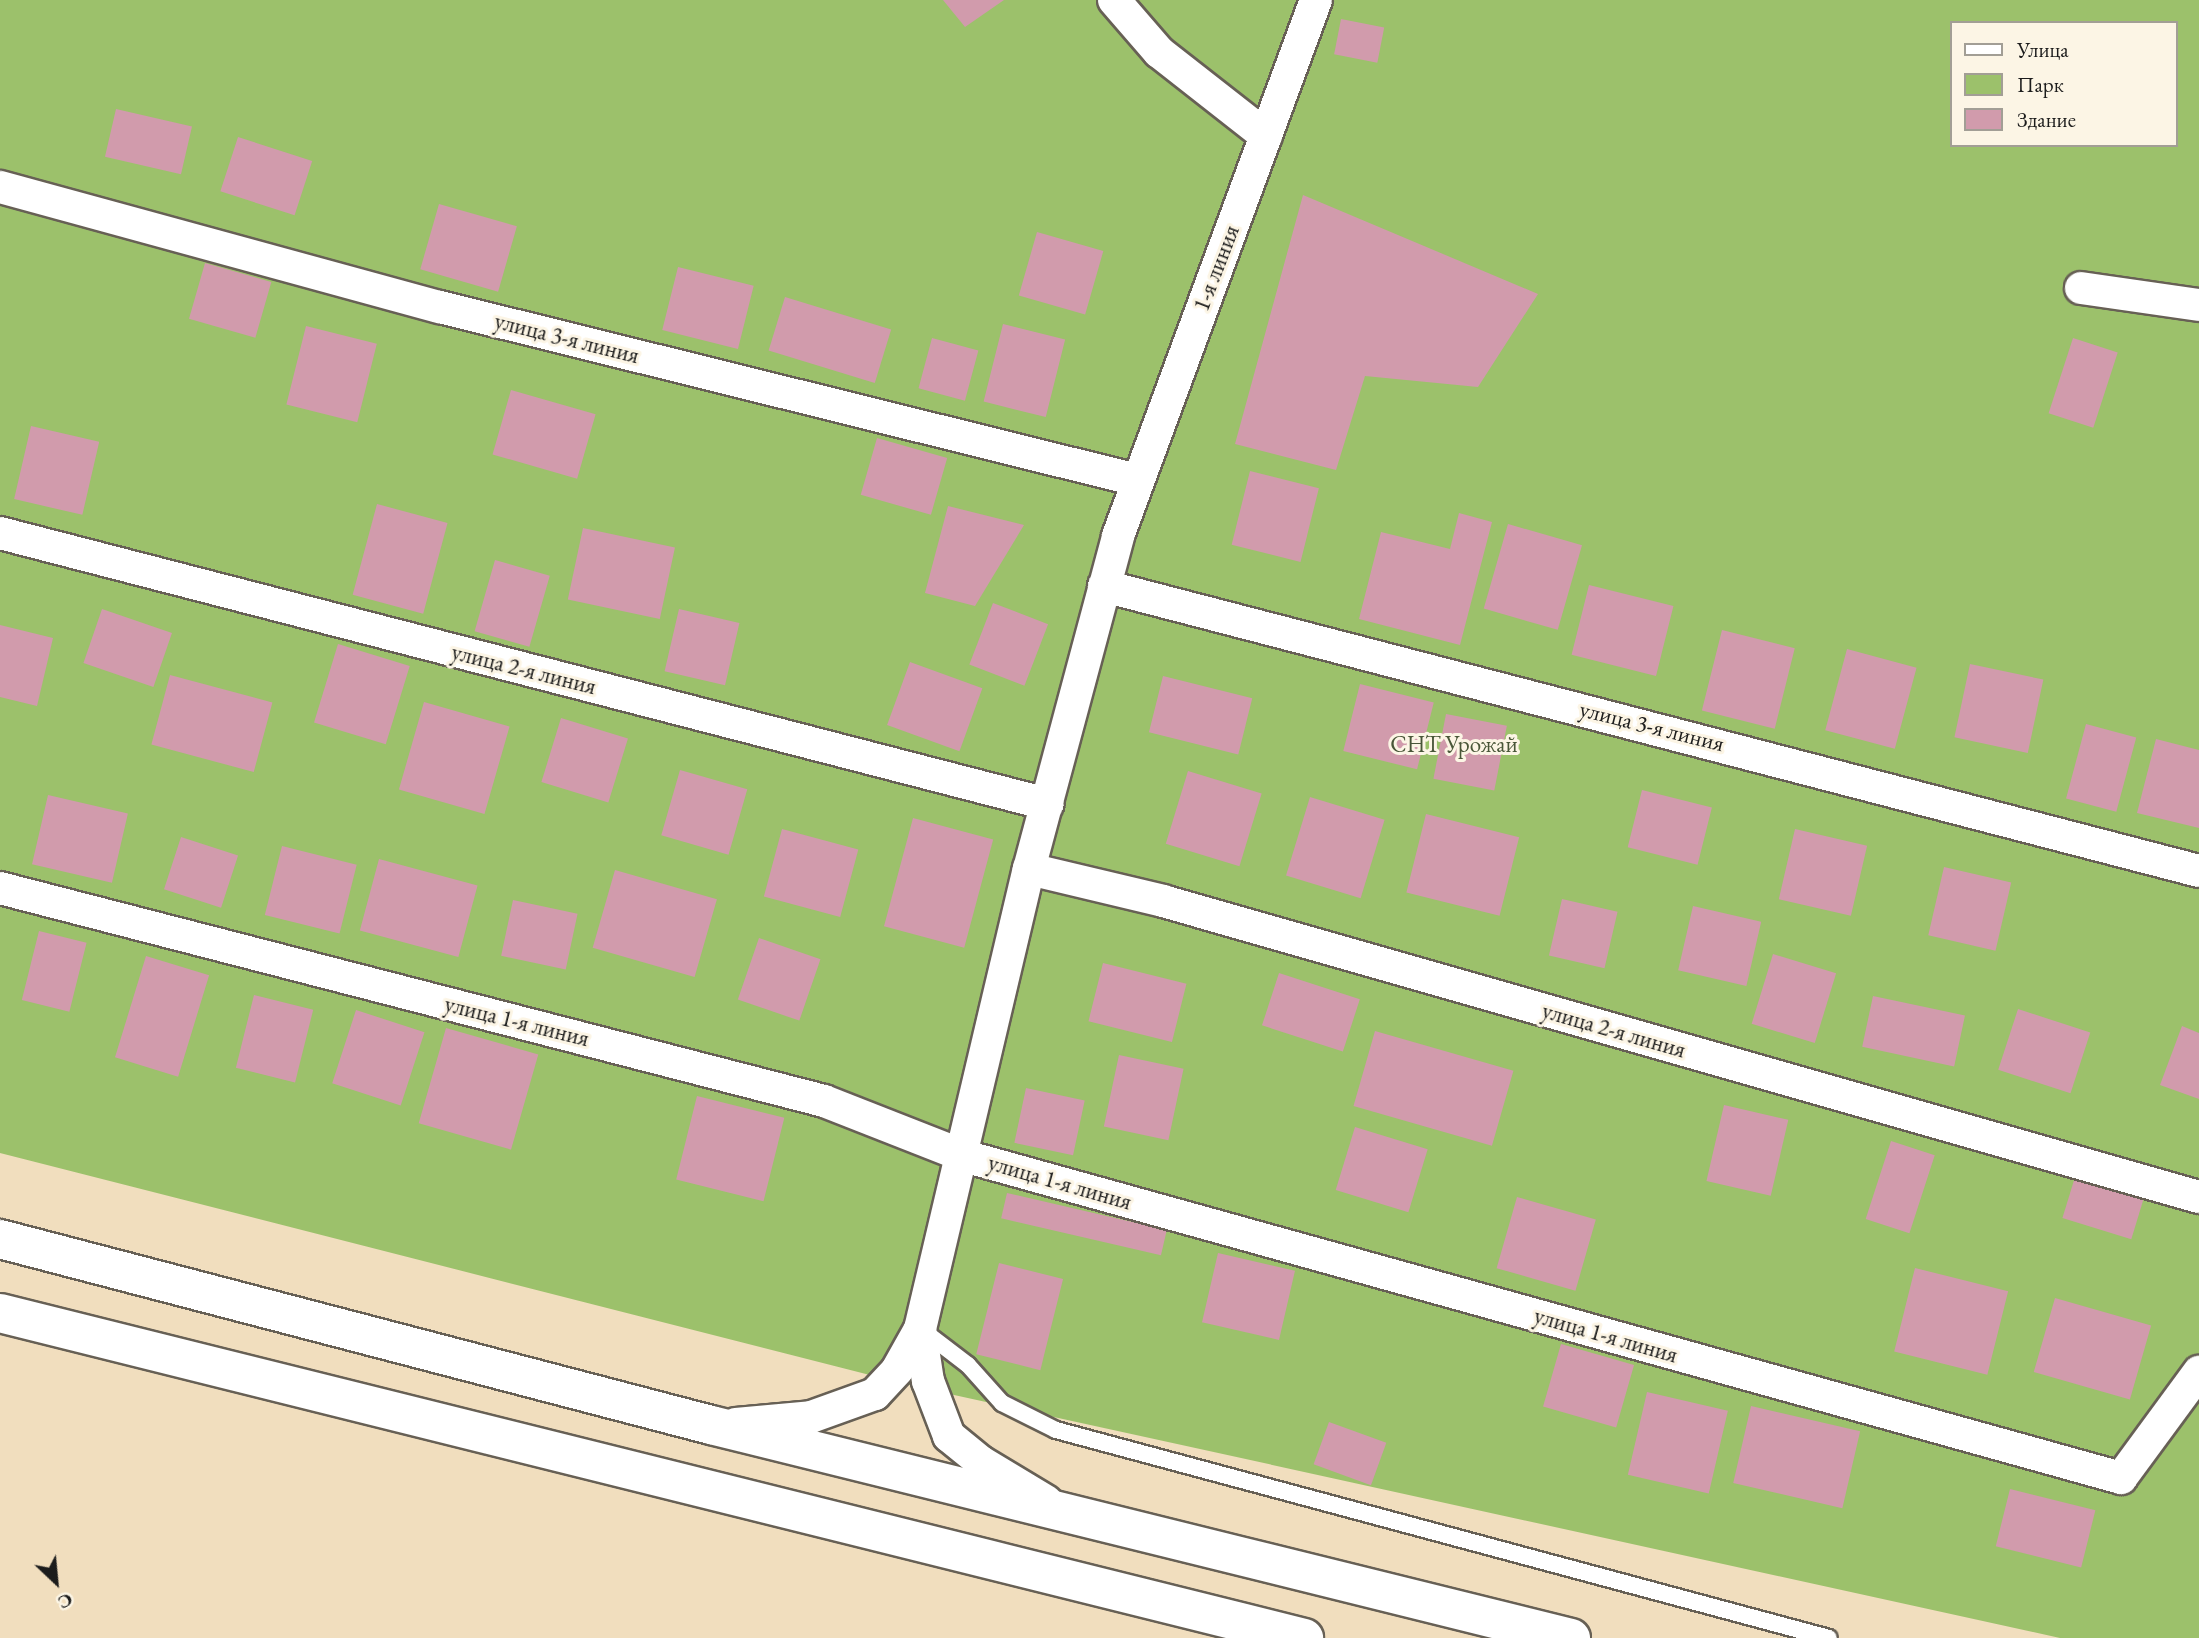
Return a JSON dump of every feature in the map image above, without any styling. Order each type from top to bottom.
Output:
[{"type":"main road","points":[[0,1239],[711,1425],[1571,1638]]},
{"type":"main road","points":[[0,1313],[1304,1638]]},
{"type":"street","points":[[1114,0],[1159,52],[1266,135]]},
{"type":"street","name":"1-я линия","points":[[920,1329],[964,1156],[1029,869],[1118,536],[1316,0]]},
{"type":"street","name":"улица 3-я линия","points":[[0,187],[440,307],[1137,480]]},
{"type":"street","points":[[2081,288],[2199,306]]},
{"type":"street","name":"улица 2-я линия","points":[[0,533],[1047,804]]},
{"type":"street","name":"улица 3-я линия","points":[[1104,586],[2199,871]]},
{"type":"street","name":"улица 2-я линия","points":[[1029,869],[1163,901],[2199,1197]]},
{"type":"street","name":"улица 1-я линия","points":[[0,888],[824,1101],[964,1156],[2120,1478],[2199,1372]]},
{"type":"street","points":[[711,1425],[772,1423],[849,1407],[875,1394],[890,1378],[920,1329]]},
{"type":"street","points":[[920,1329],[928,1381],[949,1436],[981,1462],[1066,1513]]},
{"type":"lane","points":[[920,1329],[968,1365],[1003,1403],[1056,1430],[1829,1638]]},
{"type":"green space","name":"СНТ Урожай","points":[[0,0],[2199,0],[2199,1638],[2060,1638],[913,1386],[0,1153]]},
{"type":"building","points":[[943,0],[1004,0],[965,27]]},
{"type":"building","points":[[1341,19],[1384,27],[1377,63],[1334,54]]},
{"type":"building","points":[[116,109],[192,127],[181,174],[105,157]]},
{"type":"building","points":[[238,137],[312,161],[295,215],[220,191]]},
{"type":"building","points":[[1303,195],[1538,294],[1478,387],[1365,376],[1336,470],[1235,444]]},
{"type":"building","points":[[439,204],[517,226],[498,292],[420,269]]},
{"type":"building","points":[[1037,232],[1103,251],[1085,314],[1019,295]]},
{"type":"building","points":[[205,263],[271,282],[255,338],[189,319]]},
{"type":"building","points":[[678,267],[754,286],[738,349],[662,330]]},
{"type":"building","points":[[785,297],[891,329],[875,383],[769,351]]},
{"type":"building","points":[[1003,324],[1065,339],[1046,417],[984,402]]},
{"type":"building","points":[[306,326],[377,344],[357,422],[286,405]]},
{"type":"building","points":[[932,338],[978,350],[965,401],[919,388]]},
{"type":"building","points":[[2073,338],[2118,353],[2093,428],[2049,413]]},
{"type":"building","points":[[511,390],[596,414],[577,479],[493,454]]},
{"type":"building","points":[[31,426],[99,442],[82,515],[14,499]]},
{"type":"building","points":[[877,438],[947,458],[931,515],[861,495]]},
{"type":"building","points":[[1250,471],[1319,488],[1301,562],[1232,545]]},
{"type":"building","points":[[377,504],[448,523],[423,614],[353,595]]},
{"type":"building","points":[[948,506],[1024,525],[975,606],[925,593]]},
{"type":"building","points":[[1459,513],[1492,522],[1460,645],[1359,619],[1381,532],[1450,549]]},
{"type":"building","points":[[1508,524],[1582,545],[1558,630],[1484,609]]},
{"type":"building","points":[[583,528],[675,548],[660,619],[568,599]]},
{"type":"building","points":[[495,560],[550,576],[529,647],[475,631]]},
{"type":"building","points":[[1589,585],[1673,606],[1656,676],[1572,655]]},
{"type":"building","points":[[993,603],[1048,624],[1024,686],[969,665]]},
{"type":"building","points":[[102,609],[172,633],[153,687],[83,663]]},
{"type":"building","points":[[679,609],[739,623],[725,685],[665,671]]},
{"type":"building","points":[[0,625],[53,638],[37,706],[0,697]]},
{"type":"building","points":[[1722,630],[1795,648],[1775,729],[1702,711]]},
{"type":"building","points":[[338,644],[410,666],[386,744],[314,722]]},
{"type":"building","points":[[1847,649],[1917,668],[1895,749],[1825,730]]},
{"type":"building","points":[[910,662],[982,688],[959,751],[887,725]]},
{"type":"building","points":[[1970,664],[2043,680],[2028,753],[1954,737]]},
{"type":"building","points":[[170,675],[272,702],[254,772],[151,745]]},
{"type":"building","points":[[1163,676],[1252,698],[1238,755],[1149,732]]},
{"type":"building","points":[[1360,684],[1434,702],[1417,769],[1343,751]]},
{"type":"building","points":[[424,702],[510,727],[484,814],[399,789]]},
{"type":"building","points":[[1446,714],[1507,726],[1494,791],[1433,779]]},
{"type":"building","points":[[561,718],[628,738],[608,803],[541,782]]},
{"type":"building","points":[[2086,724],[2136,737],[2116,812],[2066,798]]},
{"type":"building","points":[[2156,739],[2199,750],[2199,828],[2137,813]]},
{"type":"building","points":[[680,770],[747,789],[729,855],[661,835]]},
{"type":"building","points":[[1188,771],[1262,794],[1239,866],[1166,844]]},
{"type":"building","points":[[1642,790],[1712,807],[1698,865],[1628,847]]},
{"type":"building","points":[[48,795],[128,813],[112,883],[32,864]]},
{"type":"building","points":[[1310,797],[1385,820],[1361,898],[1286,875]]},
{"type":"building","points":[[1426,814],[1519,837],[1500,916],[1406,893]]},
{"type":"building","points":[[913,818],[993,839],[964,948],[884,926]]},
{"type":"building","points":[[782,829],[858,849],[840,917],[764,897]]},
{"type":"building","points":[[1795,829],[1867,846],[1851,916],[1779,899]]},
{"type":"building","points":[[181,837],[238,856],[221,908],[164,889]]},
{"type":"building","points":[[282,846],[357,865],[340,934],[265,915]]},
{"type":"building","points":[[379,859],[478,885],[458,957],[360,930]]},
{"type":"building","points":[[1944,867],[2011,883],[1995,951],[1928,935]]},
{"type":"building","points":[[615,870],[717,899],[695,977],[593,948]]},
{"type":"building","points":[[1562,899],[1618,912],[1604,968],[1549,956]]},
{"type":"building","points":[[513,900],[578,914],[566,969],[501,956]]},
{"type":"building","points":[[1693,906],[1761,922],[1746,986],[1678,970]]},
{"type":"building","points":[[39,931],[87,943],[69,1012],[22,1000]]},
{"type":"building","points":[[759,938],[820,959],[799,1021],[738,999]]},
{"type":"building","points":[[1773,954],[1836,973],[1815,1043],[1752,1024]]},
{"type":"building","points":[[146,956],[209,975],[178,1077],[115,1057]]},
{"type":"building","points":[[1103,963],[1186,984],[1172,1042],[1088,1021]]},
{"type":"building","points":[[1279,973],[1360,999],[1343,1052],[1262,1025]]},
{"type":"building","points":[[254,995],[313,1010],[295,1083],[236,1068]]},
{"type":"building","points":[[1873,996],[1965,1016],[1954,1066],[1862,1047]]},
{"type":"building","points":[[2018,1009],[2090,1032],[2071,1093],[1998,1070]]},
{"type":"building","points":[[356,1010],[424,1032],[401,1105],[332,1083]]},
{"type":"building","points":[[2182,1026],[2199,1033],[2199,1099],[2160,1085]]},
{"type":"building","points":[[446,1028],[538,1054],[511,1150],[419,1123]]},
{"type":"building","points":[[1375,1031],[1513,1071],[1492,1146],[1354,1106]]},
{"type":"building","points":[[1119,1055],[1184,1069],[1168,1140],[1104,1126]]},
{"type":"building","points":[[1026,1088],[1085,1100],[1073,1155],[1014,1143]]},
{"type":"building","points":[[697,1096],[784,1118],[764,1201],[676,1179]]},
{"type":"building","points":[[1724,1105],[1788,1120],[1771,1196],[1706,1181]]},
{"type":"building","points":[[1355,1127],[1428,1149],[1408,1212],[1336,1190]]},
{"type":"building","points":[[1891,1141],[1935,1155],[1909,1233],[1866,1219]]},
{"type":"building","points":[[2075,1177],[2144,1198],[2131,1239],[2062,1218]]},
{"type":"building","points":[[1007,1193],[1167,1230],[1161,1255],[1001,1218]]},
{"type":"building","points":[[1517,1197],[1596,1220],[1575,1291],[1497,1268]]},
{"type":"building","points":[[1218,1253],[1295,1271],[1279,1340],[1202,1322]]},
{"type":"building","points":[[999,1263],[1063,1279],[1040,1370],[976,1354]]},
{"type":"building","points":[[1915,1268],[2008,1291],[1987,1375],[1894,1351]]},
{"type":"building","points":[[2055,1298],[2151,1326],[2130,1400],[2034,1372]]},
{"type":"building","points":[[1561,1344],[1634,1365],[1616,1427],[1543,1406]]},
{"type":"building","points":[[1647,1392],[1728,1411],[1709,1493],[1628,1475]]},
{"type":"building","points":[[1751,1406],[1860,1431],[1842,1508],[1733,1483]]},
{"type":"building","points":[[1329,1422],[1386,1443],[1371,1485],[1314,1464]]},
{"type":"building","points":[[2010,1489],[2095,1510],[2081,1568],[1996,1546]]}]
